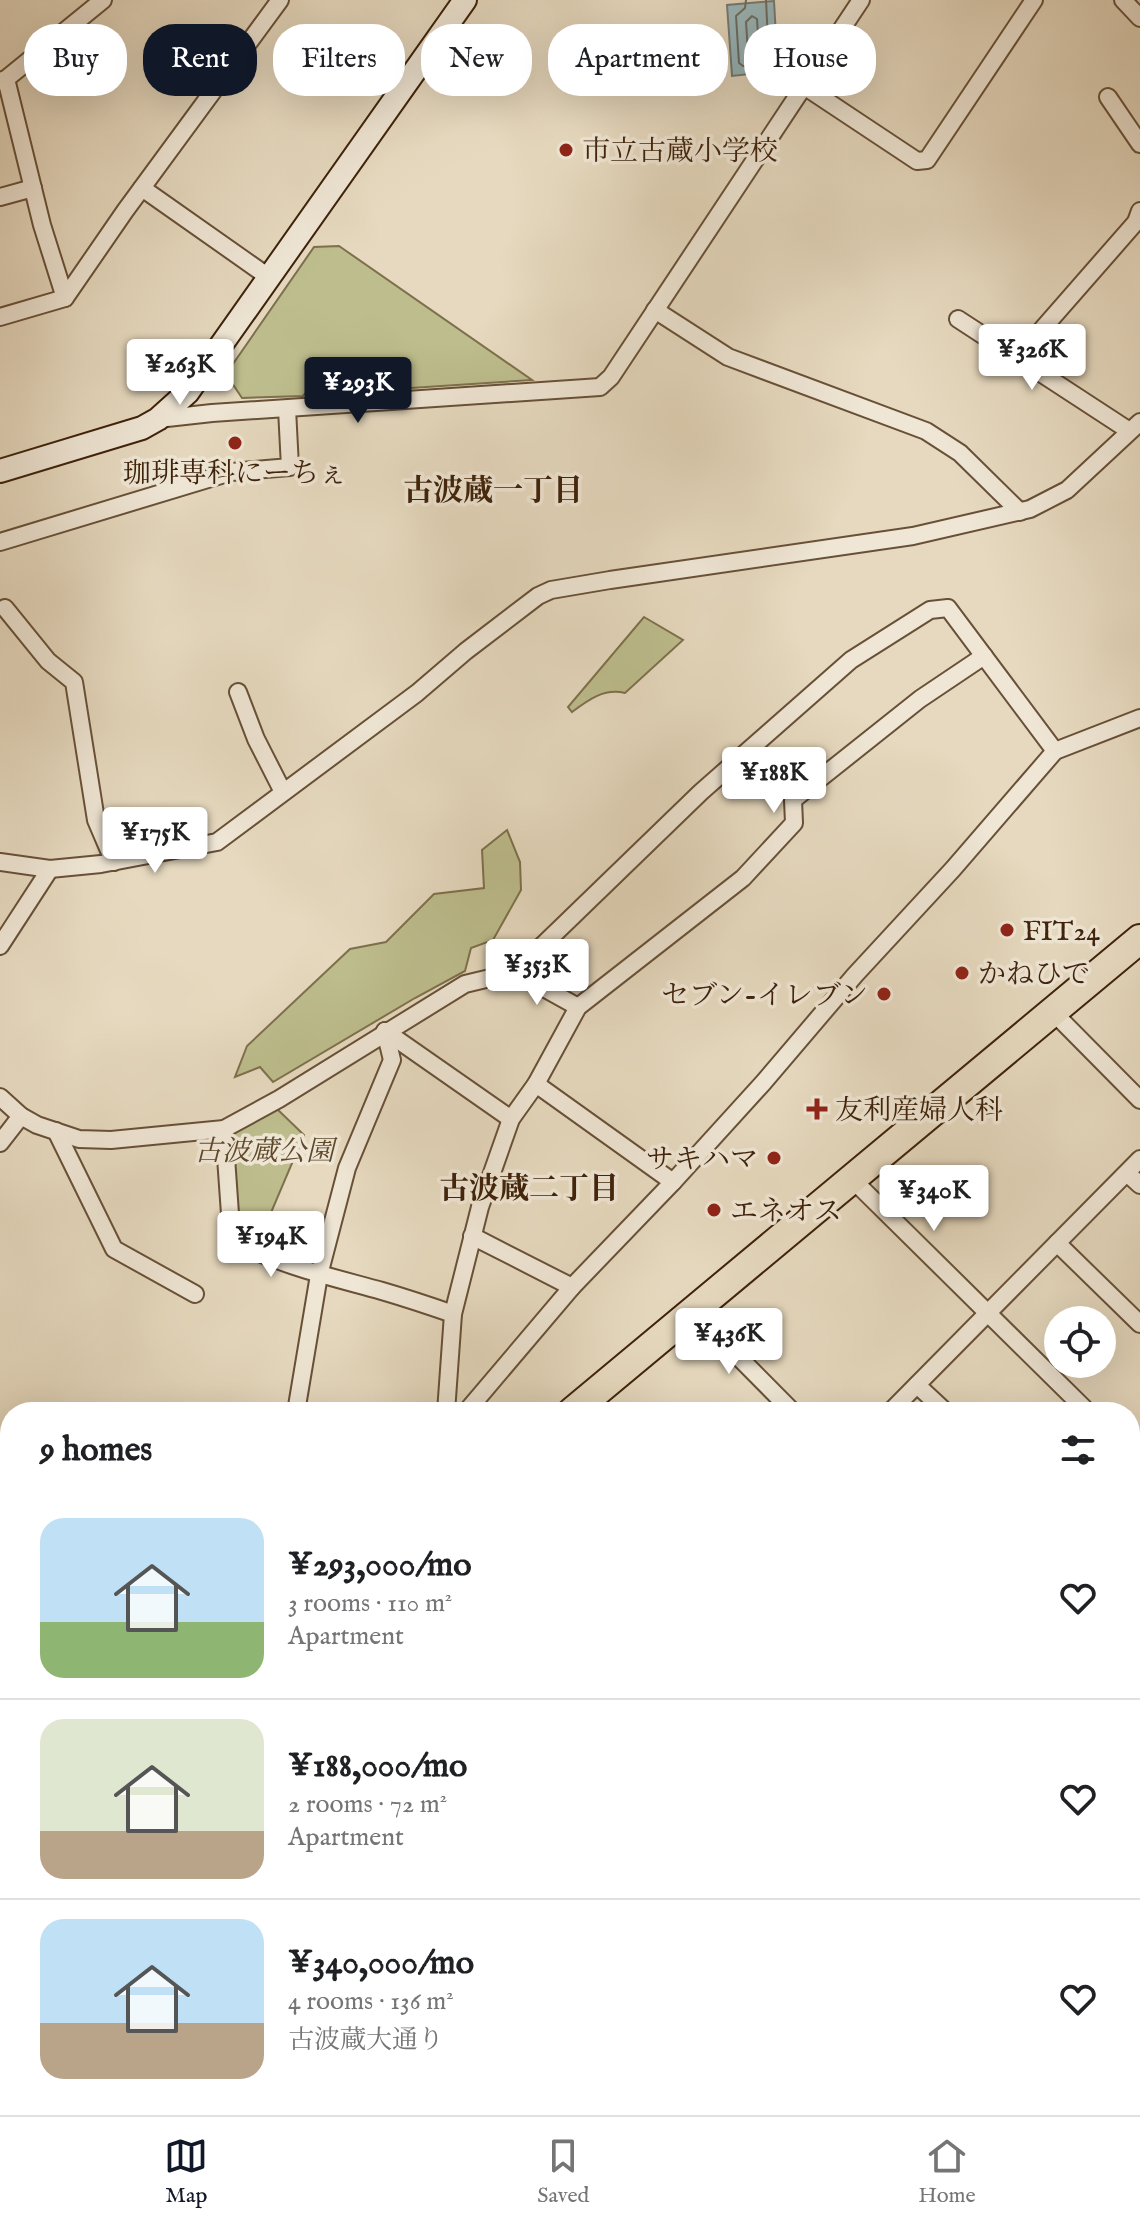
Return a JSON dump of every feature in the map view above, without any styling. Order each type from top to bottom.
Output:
[{"type":"highway","points":[[584,1402],[1140,939]]},
{"type":"street","points":[[65,298],[3,80],[103,0]]},
{"type":"street","points":[[0,317],[65,298],[280,0]]},
{"type":"street","points":[[158,419],[197,381],[465,0]]},
{"type":"street","points":[[845,24],[861,0]]},
{"type":"street","points":[[819,96],[917,161],[927,160],[1034,0]]},
{"type":"street","points":[[1123,0],[1140,18]]},
{"type":"street","points":[[0,471],[123,435],[158,419],[600,387],[611,377],[797,96]]},
{"type":"street","points":[[1108,97],[1140,144]]},
{"type":"street","points":[[0,197],[33,188]]},
{"type":"street","points":[[142,188],[270,278]]},
{"type":"street","points":[[1017,358],[1136,222],[1140,211]]},
{"type":"street","points":[[655,310],[728,357],[926,431],[960,453],[1020,512]]},
{"type":"street","points":[[0,862],[50,869],[114,862],[217,842],[417,693],[502,623],[551,590],[913,536],[1020,512],[1067,490],[1134,426],[1017,358],[958,319]]},
{"type":"street","points":[[197,381],[197,397],[212,413]]},
{"type":"street","points":[[0,542],[231,472],[290,467],[287,409]]},
{"type":"street","points":[[5,608],[48,661],[74,682],[96,820],[114,862]]},
{"type":"street","points":[[0,1097],[21,1116],[79,1139],[111,1140],[224,1129],[279,1099],[465,984],[515,972],[701,792],[851,660],[930,610],[948,608],[1055,751]]},
{"type":"street","points":[[447,1402],[453,1314],[480,1207],[511,1119],[536,1084],[578,1007],[743,878],[794,823],[793,800],[920,699],[984,656]]},
{"type":"street","points":[[238,692],[256,739],[283,792]]},
{"type":"street","points":[[474,1402],[572,1287],[673,1182],[1055,751],[1140,718]]},
{"type":"street","points":[[0,946],[50,869]]},
{"type":"street","points":[[515,972],[578,1007]]},
{"type":"street","points":[[1052,1011],[1140,1100]]},
{"type":"street","points":[[385,1031],[511,1119]]},
{"type":"street","points":[[298,1402],[319,1275],[347,1168],[392,1060],[385,1031]]},
{"type":"street","points":[[536,1084],[673,1182]]},
{"type":"street","points":[[0,1143],[21,1116]]},
{"type":"street","points":[[224,1129],[235,1241],[255,1252],[319,1275],[453,1314]]},
{"type":"street","points":[[56,1131],[114,1249],[195,1294]]},
{"type":"street","points":[[900,1402],[1140,1159]]},
{"type":"street","points":[[1127,1173],[1140,1185]]},
{"type":"street","points":[[851,1178],[1078,1402]]},
{"type":"street","points":[[472,1236],[572,1287]]},
{"type":"street","points":[[1057,1243],[1140,1324]]},
{"type":"street","points":[[693,1311],[776,1402]]},
{"type":"street","points":[[917,1385],[935,1402]]},
{"type":"green space","points":[[339,246],[532,380],[350,392],[330,376],[320,376],[303,396],[242,398],[226,374],[314,247]]},
{"type":"green space","points":[[644,617],[683,640],[625,693],[603,694],[572,712],[568,707]]},
{"type":"green space","points":[[507,830],[520,862],[521,890],[493,940],[471,948],[465,971],[273,1082],[260,1067],[235,1077],[247,1046],[350,949],[386,942],[434,894],[484,888],[482,850]]},
{"type":"green space","name":"古波蔵公園","points":[[275,1107],[304,1135],[256,1248],[238,1239],[230,1134]]},
{"type":"water","points":[[774,1],[775,24],[744,24],[744,75],[732,76],[727,5]]},
{"type":"place","name":"市立古蔵小学校","points":[[566,150]]},
{"type":"place","name":"珈琲専科にーちぇ","points":[[235,443]]},
{"type":"place","name":"FIT24","points":[[1007,930]]},
{"type":"place","name":"かねひで","points":[[962,973]]},
{"type":"place","name":"セブン-イレブン","points":[[884,994]]},
{"type":"place","name":"友利産婦人科","points":[[817,1109]]},
{"type":"place","name":"サキハマ","points":[[774,1158]]},
{"type":"place","name":"エネオス","points":[[714,1210]]},
{"type":"district","name":"古波蔵一丁目","points":[[493,490]]},
{"type":"district","name":"古波蔵二丁目","points":[[529,1188]]}]
